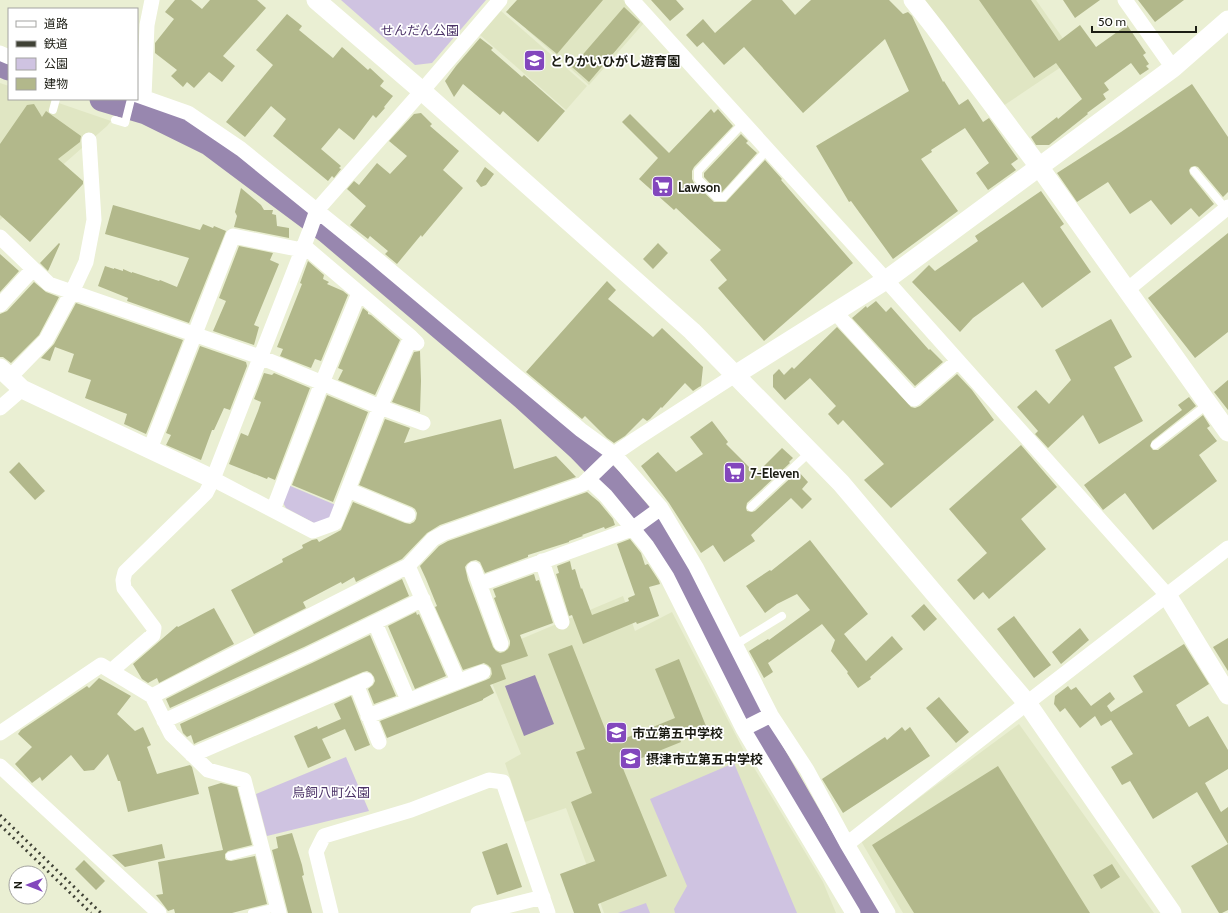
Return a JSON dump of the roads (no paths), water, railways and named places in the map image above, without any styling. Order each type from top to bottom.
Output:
[{"type":"street","points":[[316,0],[422,91],[692,331],[841,483],[1027,703],[1172,913]]},
{"type":"street","points":[[111,671],[153,635],[154,628],[124,588],[123,580],[126,572],[206,493],[213,479],[317,210],[500,0]]},
{"type":"street","points":[[632,0],[744,122],[1167,595],[1228,695]]},
{"type":"street","points":[[913,0],[1040,168],[1228,432]]},
{"type":"street","points":[[1125,0],[1173,68]]},
{"type":"street","points":[[138,85],[151,1]]},
{"type":"street","points":[[152,696],[408,566],[433,539],[444,533],[583,484],[609,459],[636,439],[886,280],[1040,168],[1173,68],[1228,20]]},
{"type":"street","points":[[138,99],[188,113],[241,149],[373,256],[581,430],[609,459],[661,508],[696,567],[771,715],[807,770],[847,844],[888,913]]},
{"type":"street","points":[[0,408],[10,378],[46,340],[72,292],[86,262],[94,220],[89,140]]},
{"type":"street","points":[[1127,290],[1227,208]]},
{"type":"street","points":[[10,378],[150,449],[213,479],[313,531],[335,523],[380,407],[414,340],[303,248],[234,236],[150,449]]},
{"type":"street","points":[[0,237],[49,284],[260,357],[380,407],[423,423]]},
{"type":"street","points":[[0,305],[33,268]]},
{"type":"street","points":[[273,510],[322,383],[359,293]]},
{"type":"street","points":[[835,312],[914,399],[958,362]]},
{"type":"street","points":[[590,478],[647,546],[667,578],[743,729],[853,913]]},
{"type":"street","points":[[348,490],[408,515]]},
{"type":"street","points":[[480,584],[632,528],[661,508]]},
{"type":"street","points":[[847,844],[1228,548]]},
{"type":"street","points":[[542,561],[562,622]]},
{"type":"street","points":[[408,566],[458,681]]},
{"type":"street","points":[[474,569],[501,644]]},
{"type":"street","points":[[164,721],[308,655],[423,599]]},
{"type":"street","points":[[374,623],[408,700]]},
{"type":"street","points":[[0,733],[101,665],[152,696],[171,734],[208,770],[244,780],[278,910]]},
{"type":"street","points":[[368,716],[484,672]]},
{"type":"street","points":[[192,755],[361,682],[368,716],[379,742]]},
{"type":"street","points":[[743,729],[771,715]]},
{"type":"street","points":[[0,766],[159,913]]},
{"type":"street","points":[[331,913],[316,852],[324,836],[412,810],[489,780],[503,782],[548,913]]},
{"type":"street","points":[[478,913],[543,897]]},
{"type":"lane","points":[[53,110],[56,100]]},
{"type":"lane","points":[[115,120],[126,123],[135,100]]},
{"type":"lane","points":[[744,122],[698,171],[698,179],[716,197],[724,197],[768,149]]},
{"type":"lane","points":[[1194,171],[1227,208]]},
{"type":"lane","points":[[1155,445],[1208,404]]},
{"type":"lane","points":[[751,507],[810,452]]},
{"type":"lane","points":[[735,645],[782,616]]},
{"type":"lane","points":[[230,856],[262,848]]},
{"type":"lane","points":[[252,913],[278,910]]},
{"type":"waterway","points":[[0,64],[8,68]]},
{"type":"waterway","points":[[105,100],[146,112],[209,143],[327,231],[524,398],[580,449],[610,480],[652,529],[682,579],[747,709],[834,860],[867,913]]},
{"type":"railway","points":[[0,815],[101,913]]},
{"type":"railway","points":[[0,825],[91,913]]},
{"type":"place","name":"とりかいひがし遊育園","points":[[534,61]]},
{"type":"place","name":"Lawson","points":[[663,187]]},
{"type":"place","name":"7-Eleven","points":[[735,473]]},
{"type":"place","name":"市立第五中学校","points":[[617,733]]},
{"type":"place","name":"摂津市立第五中学校","points":[[631,759]]},
{"type":"park label","name":"せんだん公園","points":[[420,30]]},
{"type":"park label","name":"鳥飼八町公園","points":[[331,792]]}]
